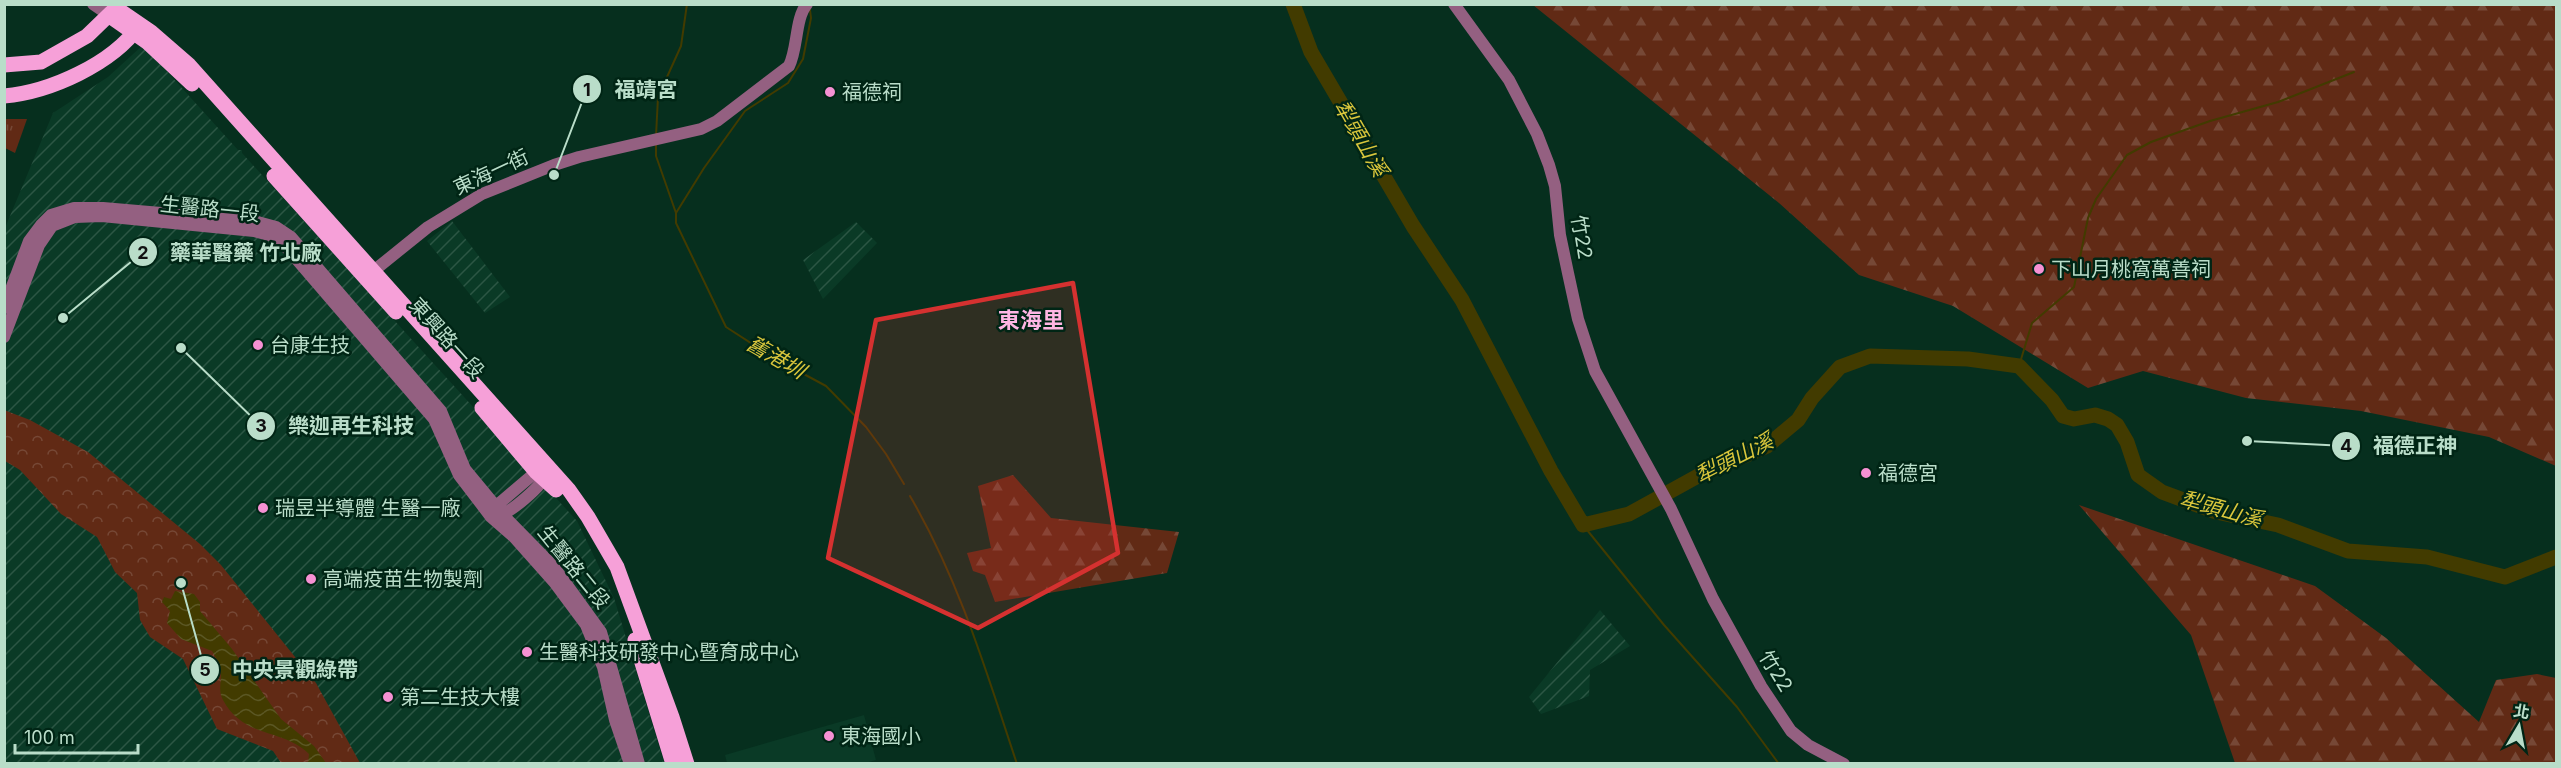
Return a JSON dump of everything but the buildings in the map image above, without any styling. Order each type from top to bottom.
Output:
[{"type":"main road","name":"東興路一段","points":[[112,9],[137,28],[183,75],[369,274],[543,473],[581,520],[618,587],[673,764]]},
{"type":"main road","points":[[4,65],[41,62],[87,36],[112,9]]},
{"type":"main road","points":[[4,96],[49,88],[104,59],[137,28]]},
{"type":"main road","name":"東興路一段","points":[[543,473],[568,490],[588,517],[617,567],[687,764]]},
{"type":"street","name":"東興路一段","points":[[93,4],[112,9]]},
{"type":"street","name":"東海一街","points":[[369,274],[428,227],[482,194],[554,165],[701,129],[717,121],[789,66],[794,56],[802,13],[807,4]]},
{"type":"street","name":"竹22","points":[[1454,4],[1509,80],[1537,135],[1555,186],[1560,235],[1568,273],[1578,319],[1595,371],[1671,509],[1718,609],[1761,686],[1791,731],[1808,745],[1844,764]]},
{"type":"street","name":"生醫路一段","points":[[4,308],[29,241],[51,215],[74,208],[103,208],[254,221],[276,228],[291,237],[441,411],[465,469],[497,513]]},
{"type":"street","name":"生醫路一段","points":[[5,334],[39,245],[52,226],[75,217],[102,216],[254,231],[273,236],[286,247],[434,419],[459,475],[497,513]]},
{"type":"street","points":[[497,513],[543,473]]},
{"type":"street","name":"生醫路二段","points":[[497,513],[586,625],[603,667],[615,720],[630,764]]},
{"type":"street","name":"生醫路二段","points":[[497,513],[554,567],[601,632],[639,764]]},
{"type":"highlighted area","points":[[1073,283],[1118,553],[978,628],[828,558],[876,320]]},
{"type":"shaded area","points":[[143,45],[238,150],[242,150],[242,153],[577,521],[614,598],[664,763],[5,764],[5,228],[53,113],[108,77]]},
{"type":"shaded area","points":[[452,221],[510,297],[485,313],[427,241]]},
{"type":"shaded area","points":[[856,222],[877,243],[823,299],[803,260]]},
{"type":"shaded area","points":[[1600,610],[1630,646],[1590,670],[1589,696],[1541,714],[1529,697]]},
{"type":"shaded area","name":"東海國小","points":[[864,715],[876,760],[862,764],[727,763],[725,755]]},
{"type":"green space","points":[[1533,5],[2556,5],[2556,466],[2489,437],[2361,411],[2246,398],[2143,371],[2088,388],[1953,306],[1859,275],[1779,203]]},
{"type":"green space","points":[[5,119],[27,119],[15,153],[5,148]]},
{"type":"green space","points":[[4,410],[30,420],[88,452],[200,544],[221,565],[316,683],[360,763],[281,763],[273,751],[217,729],[183,659],[150,637],[140,620],[137,593],[115,572],[97,537],[61,514],[20,470],[5,461]]},
{"type":"green space","points":[[1013,475],[1051,518],[1179,532],[1167,573],[995,602],[985,575],[973,571],[967,553],[991,548],[978,486]]},
{"type":"green space","points":[[2079,505],[2315,586],[2386,638],[2479,722],[2496,680],[2537,674],[2556,678],[2556,763],[2235,763],[2191,635]]},
{"type":"water","points":[[175,591],[194,594],[200,602],[200,611],[232,649],[281,719],[314,746],[326,763],[308,763],[309,754],[298,746],[252,727],[232,712],[221,696],[220,668],[212,651],[181,639],[167,623],[170,611],[162,602],[164,597],[171,599]]},
{"type":"waterway","name":"舊港圳","points":[[656,136],[658,97],[681,46],[687,4]]},
{"type":"waterway","name":"犁頭山溪","points":[[1293,4],[1311,52],[1413,226],[1462,300],[1551,471],[1583,525],[1629,514],[1698,476],[1767,446],[1798,420],[1812,398],[1840,367],[1870,356],[1968,359],[2019,366],[2052,400],[2063,416],[2074,419],[2095,415],[2108,419],[2117,425],[2127,442],[2138,475],[2162,492],[2216,512],[2278,525],[2348,551],[2427,557],[2505,577],[2556,557]]},
{"type":"waterway","name":"舊港圳","points":[[810,10],[811,18],[803,59],[788,83],[745,111],[704,168],[676,213],[676,223],[726,327],[774,358],[826,386],[866,427],[904,484]]},
{"type":"waterway","points":[[2019,366],[2032,323],[2074,287],[2088,218],[2096,199],[2127,155],[2151,142],[2210,121],[2278,102],[2354,72]]},
{"type":"waterway","name":"舊港圳","points":[[656,145],[656,156],[676,213]]},
{"type":"waterway","name":"舊港圳","points":[[910,496],[928,528],[958,594],[1017,764]]},
{"type":"waterway","points":[[1583,525],[1664,625],[1737,707],[1779,764]]},
{"type":"place","name":"福德祠","points":[[830,92]]},
{"type":"place","name":"福靖宮","points":[[554,175]]},
{"type":"place","name":"下山月桃窩萬善祠","points":[[2039,269]]},
{"type":"place","name":"藥華醫藥 竹北廠","points":[[63,318]]},
{"type":"place","name":"台康生技","points":[[258,345]]},
{"type":"place","name":"樂迦再生科技","points":[[181,348]]},
{"type":"place","name":"福德正神","points":[[2247,441]]},
{"type":"place","name":"福德宮","points":[[1866,473]]},
{"type":"place","name":"瑞昱半導體 生醫一廠","points":[[263,508]]},
{"type":"place","name":"高端疫苗生物製劑","points":[[311,579]]},
{"type":"place","name":"中央景觀綠帶","points":[[181,583]]},
{"type":"place","name":"生醫科技研發中心暨育成中心","points":[[527,652]]},
{"type":"place","name":"第二生技大樓","points":[[388,697]]},
{"type":"place","name":"東海國小","points":[[829,736]]},
{"type":"district","name":"東海里","points":[[1031,320]]}]
